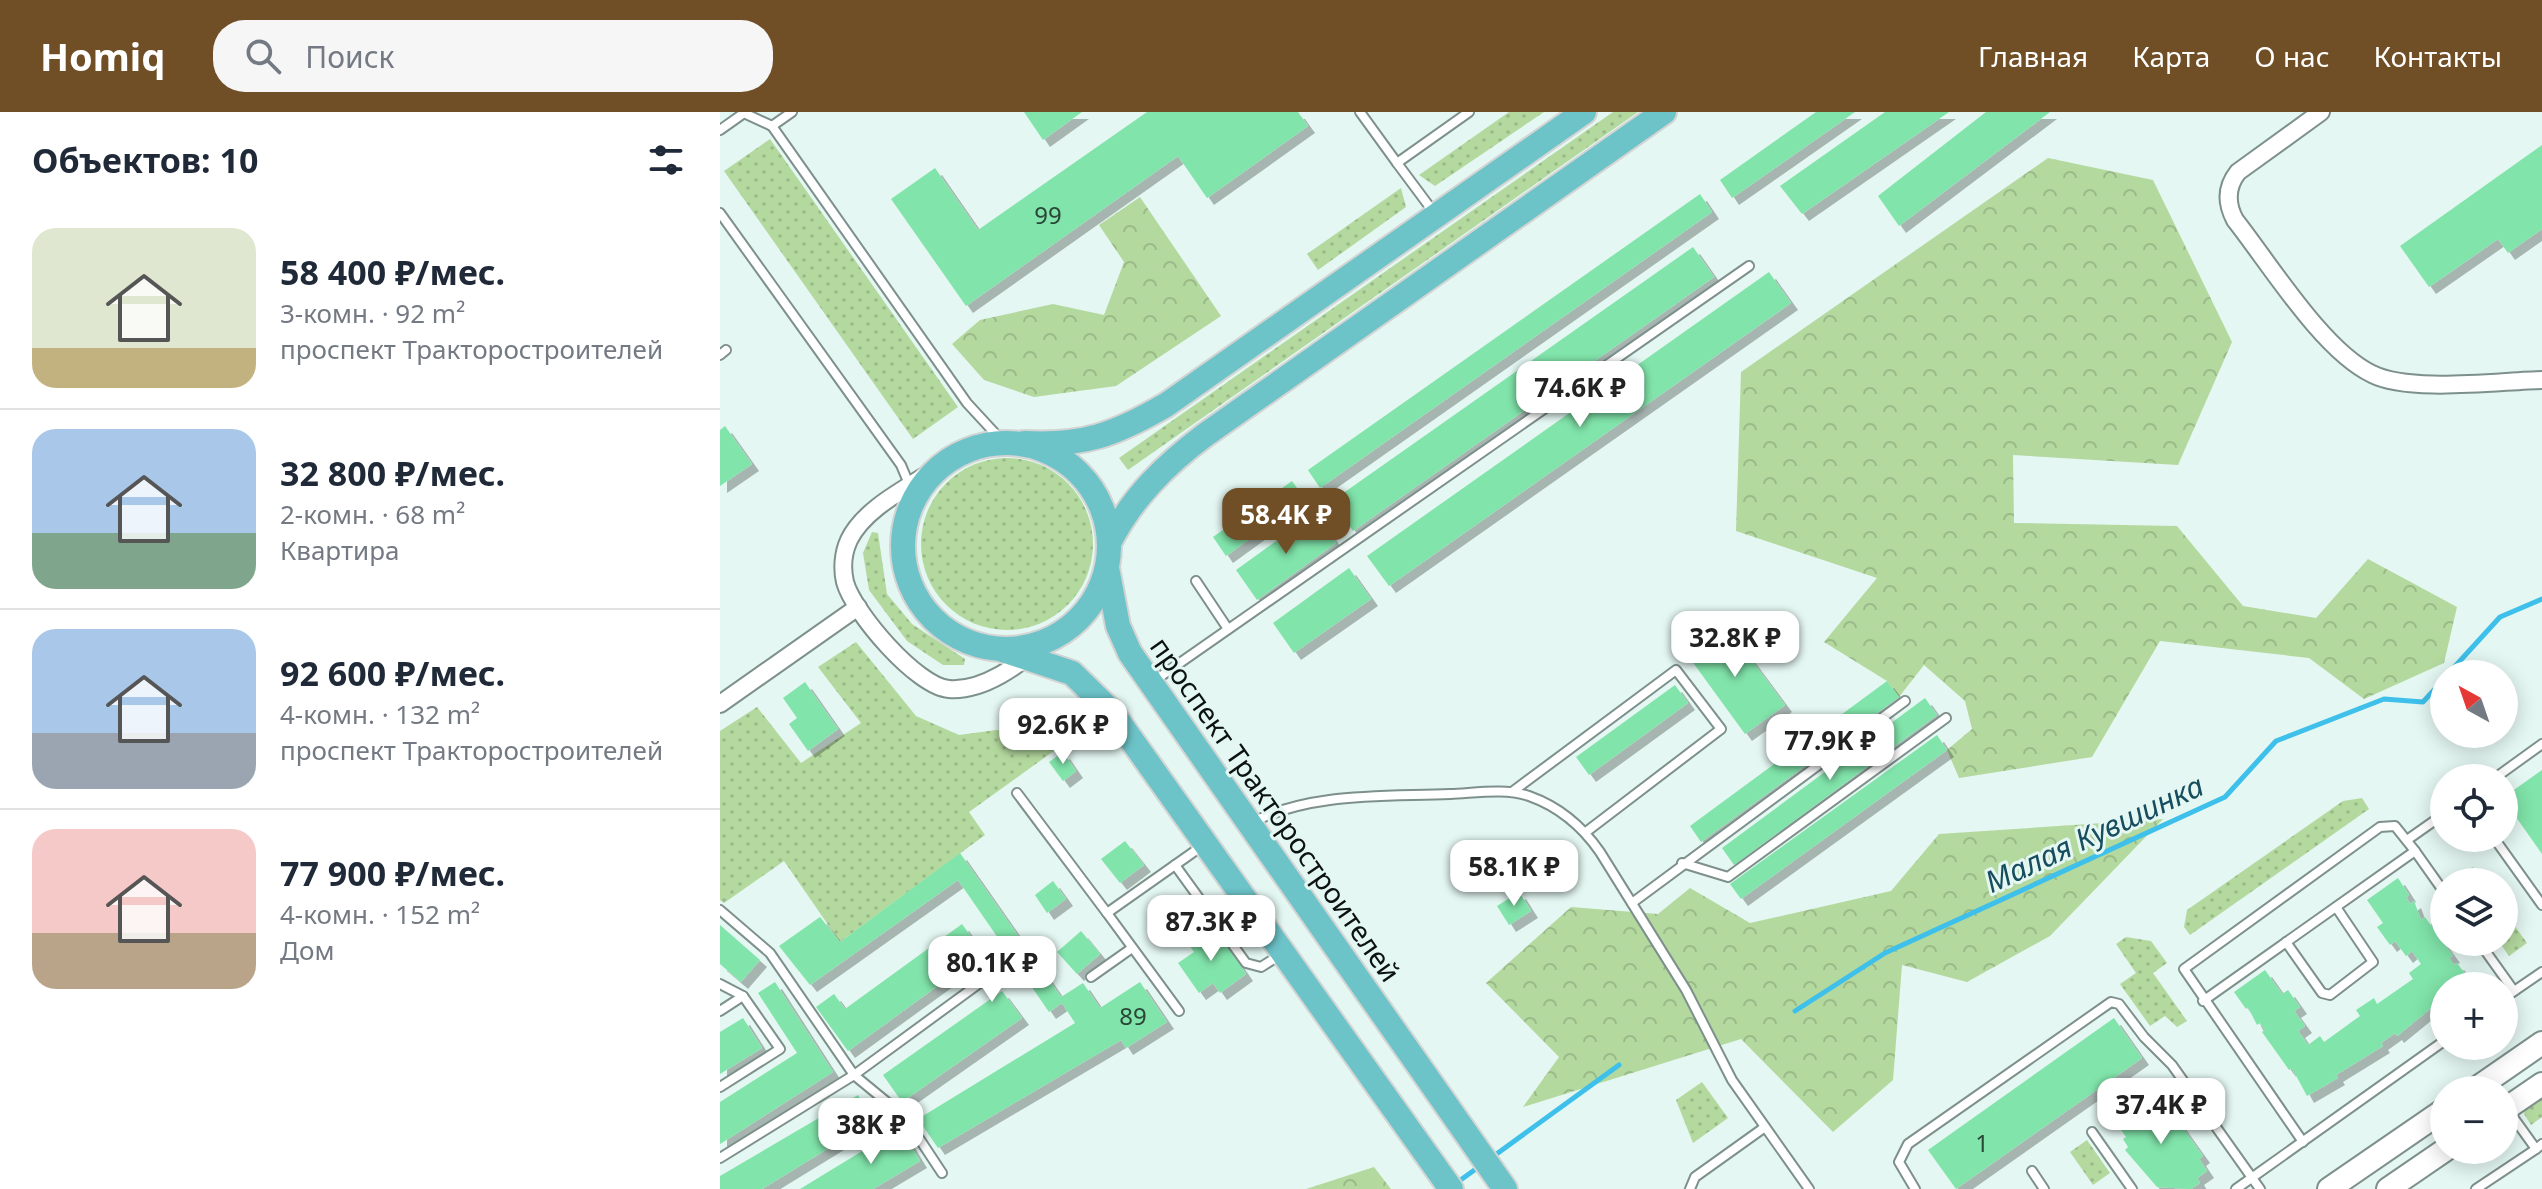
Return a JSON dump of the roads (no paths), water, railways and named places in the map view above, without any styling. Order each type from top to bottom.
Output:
[{"type":"main road","points":[[1451,1189],[1111,711],[1072,673],[959,638],[936,622],[917,599],[906,573],[902,545],[913,490],[954,455],[1013,442],[1064,445],[1094,440],[1128,427],[1166,405],[1584,112]]},
{"type":"main road","points":[[1110,541],[1124,514],[1173,459],[1664,112]]},
{"type":"main road","points":[[1003,650],[1028,648],[1051,639],[1084,614],[1098,593],[1107,568],[1110,541],[1105,514],[1093,488],[1074,467],[1051,452],[1013,442]]},
{"type":"main road","name":"проспект Тракторостроителей","points":[[1107,568],[1118,626],[1150,684],[1505,1189]]},
{"type":"street","points":[[2321,112],[2238,172],[2230,185],[2228,202],[2235,220],[2319,328],[2346,357],[2373,376],[2423,384],[2542,380]]},
{"type":"street","points":[[913,490],[864,521],[849,540],[843,563],[844,574],[858,607],[906,665],[926,681],[948,689],[973,686],[1028,657],[1051,639]]},
{"type":"street","points":[[722,698],[858,607]]},
{"type":"street","points":[[2494,1076],[2542,1043]]},
{"type":"street","points":[[2518,1100],[2542,1084]]},
{"type":"street","points":[[2329,1189],[2430,1120]]},
{"type":"street","points":[[2388,1189],[2430,1160]]},
{"type":"lane","points":[[772,126],[792,112]]},
{"type":"lane","points":[[1360,112],[1436,216]]},
{"type":"lane","points":[[1397,163],[1469,112]]},
{"type":"lane","points":[[720,130],[744,113],[772,126],[967,403],[1013,442]]},
{"type":"lane","points":[[720,213],[913,490]]},
{"type":"lane","points":[[1150,684],[1749,266]]},
{"type":"lane","points":[[1196,581],[1228,629]]},
{"type":"lane","points":[[1512,792],[1676,670],[1721,729],[1586,832]]},
{"type":"lane","points":[[1632,903],[1682,863],[1905,701]]},
{"type":"lane","points":[[1682,863],[1728,877],[1946,718]]},
{"type":"lane","points":[[2514,764],[2542,744]]},
{"type":"lane","points":[[1250,824],[1271,813],[1337,798],[1512,792],[1548,804],[1586,832],[1686,990],[1726,1070],[1809,1189]]},
{"type":"lane","points":[[1017,793],[1179,1011]]},
{"type":"lane","points":[[2407,840],[2430,824]]},
{"type":"lane","points":[[2303,1142],[2185,975],[2186,965],[2380,827],[2395,826],[2430,872]]},
{"type":"lane","points":[[1107,913],[1206,843]]},
{"type":"lane","points":[[2203,1001],[2415,851]]},
{"type":"lane","points":[[2504,852],[2542,905]]},
{"type":"lane","points":[[1175,865],[1246,963],[1261,967],[1283,953]]},
{"type":"lane","points":[[2286,942],[2324,995],[2341,988],[2373,962],[2336,907]]},
{"type":"lane","points":[[720,910],[770,953],[854,1075],[905,1117],[942,1173]]},
{"type":"lane","points":[[1091,977],[1132,948]]},
{"type":"lane","points":[[720,1158],[854,1075],[1003,966]]},
{"type":"lane","points":[[2518,988],[2542,972]]},
{"type":"lane","points":[[720,984],[743,996],[780,1049],[720,1087]]},
{"type":"lane","points":[[720,1011],[743,996]]},
{"type":"lane","points":[[1915,1189],[1899,1162],[1908,1144],[2111,1002],[2119,1004],[2144,1037],[2172,1065],[2260,1189]]},
{"type":"lane","points":[[2236,1189],[2430,1051]]},
{"type":"lane","points":[[2476,1189],[2539,1147],[2518,1124]]},
{"type":"lane","points":[[1690,1189],[1695,1177],[1765,1127]]},
{"type":"lane","points":[[2092,1132],[2132,1189]]},
{"type":"lane","points":[[2032,1171],[2044,1189]]},
{"type":"waterway","name":"Малая Кувшинка","points":[[2461,660],[2500,617],[2542,599]]},
{"type":"waterway","name":"Малая Кувшинка","points":[[1795,1011],[1885,953],[2225,797],[2276,741],[2384,699],[2423,702],[2430,694]]},
{"type":"waterway","name":"Малая Кувшинка","points":[[1491,1158],[1619,1065]]},
{"type":"waterway","name":"Малая Кувшинка","points":[[1455,1184],[1480,1166]]}]
